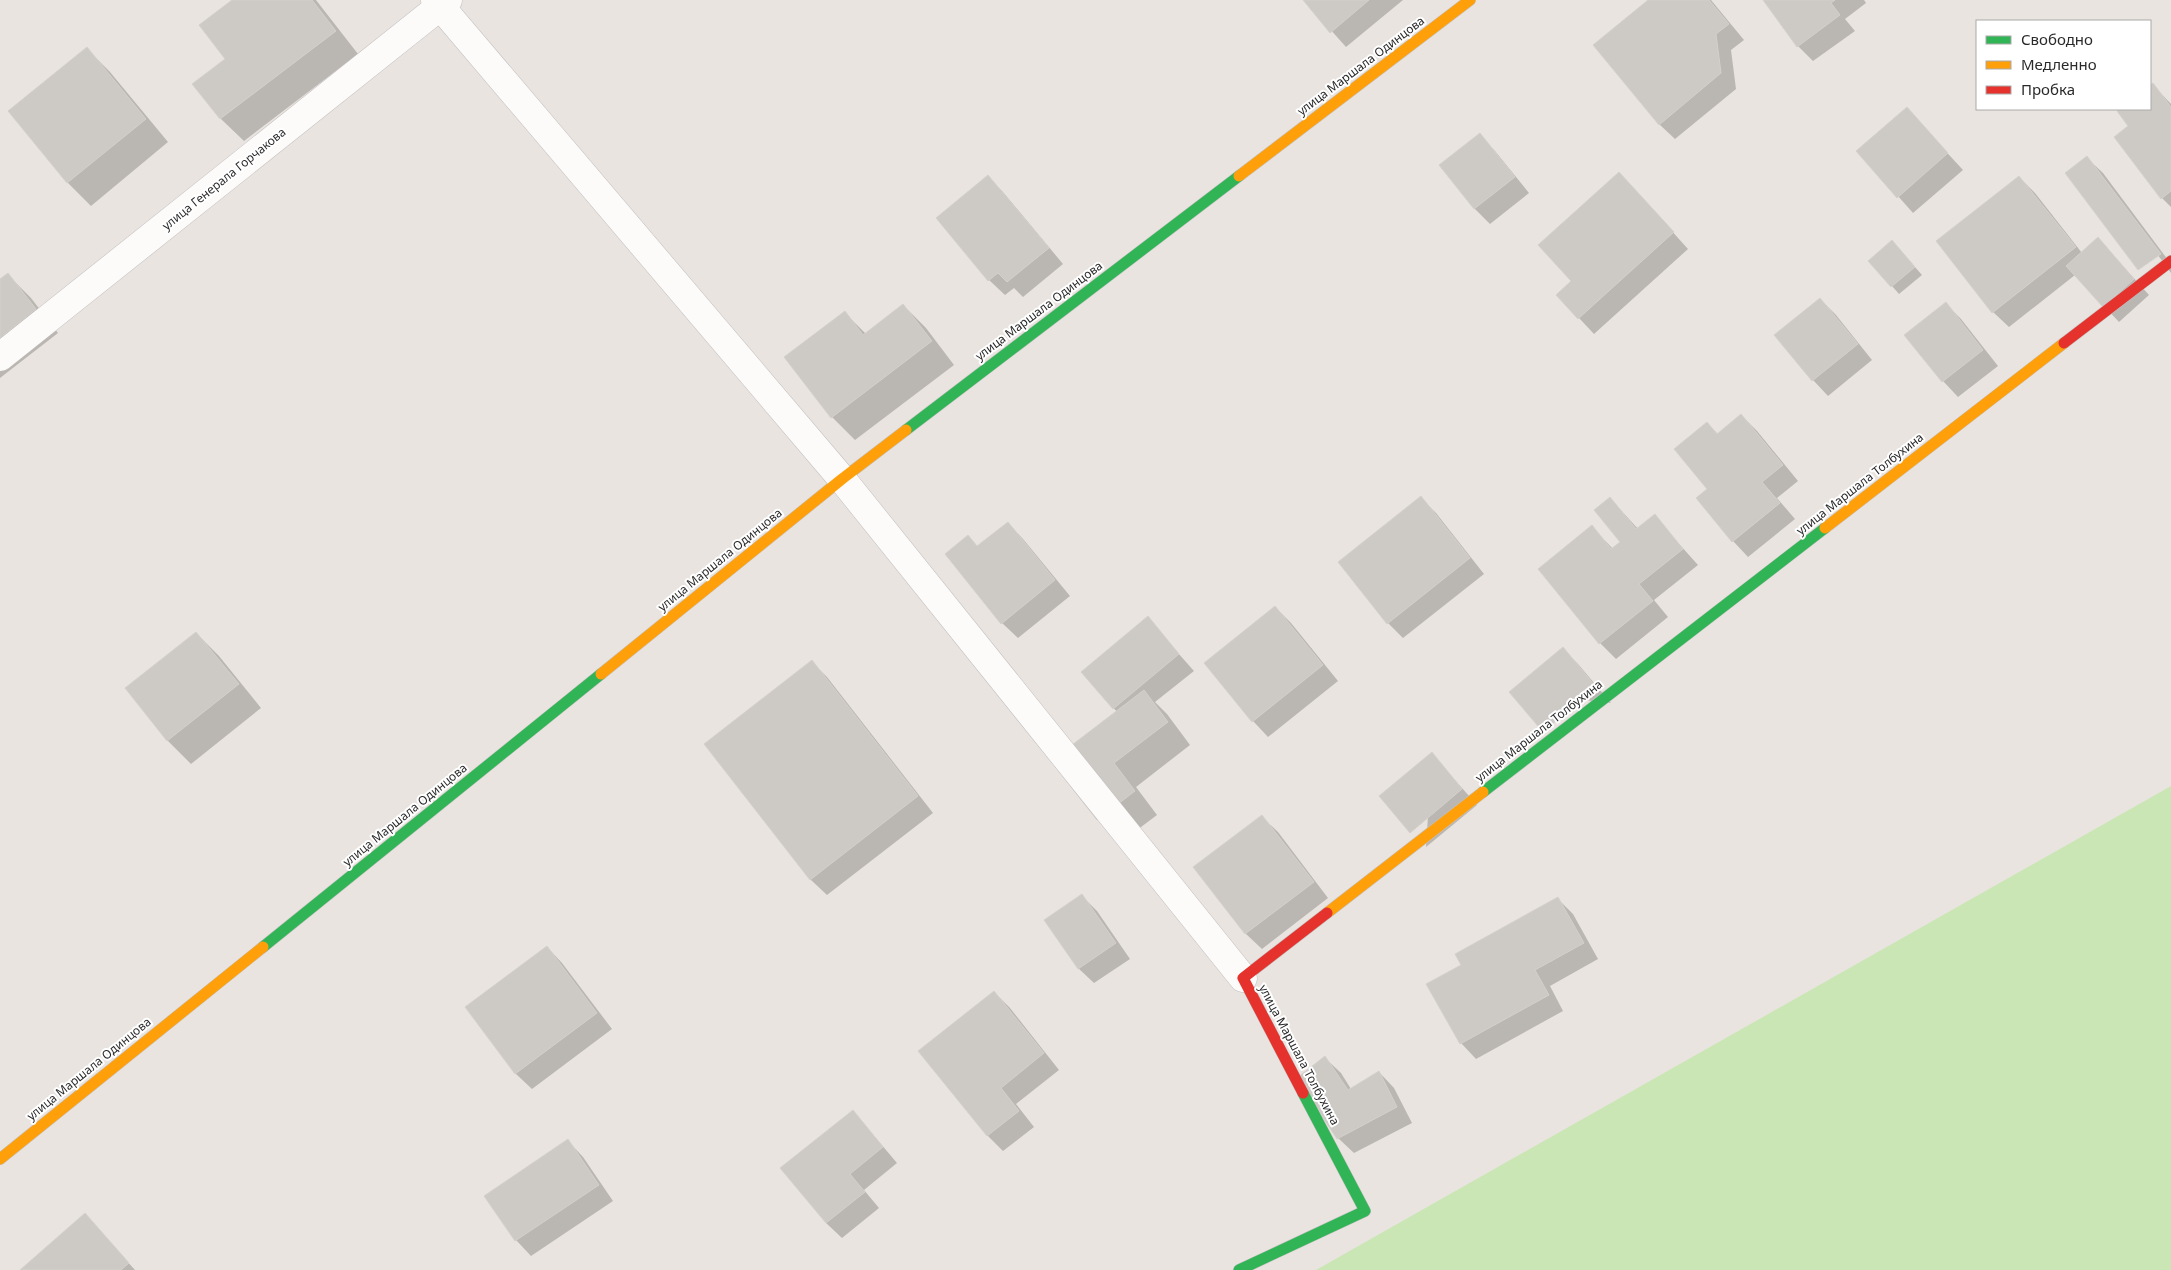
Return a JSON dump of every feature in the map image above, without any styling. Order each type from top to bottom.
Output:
[{"type":"street","name":"улица Маршала Одинцова","points":[[0,1159],[842,479],[1470,0]]},
{"type":"street","points":[[441,2],[842,479],[1242,978]]},
{"type":"street","name":"улица Генерала Горчакова","points":[[0,357],[441,2]]},
{"type":"street","name":"улица Маршала Толбухина","points":[[1239,1270],[1365,1212],[1242,978],[2171,261]]},
{"type":"green space","points":[[2171,786],[2171,1270],[1316,1270]]},
{"type":"building","points":[[232,0],[312,0],[336,31],[220,119],[192,84],[225,59],[199,25]]},
{"type":"building","points":[[1303,0],[1369,0],[1330,33]]},
{"type":"building","points":[[1648,0],[1709,0],[1729,24],[1716,34],[1721,73],[1659,125],[1593,45]]},
{"type":"building","points":[[1763,0],[1835,0],[1831,3],[1840,15],[1797,47]]},
{"type":"building","points":[[87,47],[146,119],[67,183],[8,111]]},
{"type":"building","points":[[2153,83],[2171,107],[2171,191],[2161,199],[2114,137],[2128,126],[2118,110],[2151,110],[2151,84]]},
{"type":"building","points":[[1907,107],[1948,153],[1897,198],[1856,151]]},
{"type":"building","points":[[1480,133],[1515,177],[1474,209],[1439,165]]},
{"type":"building","points":[[2087,156],[2161,254],[2138,270],[2065,173]]},
{"type":"building","points":[[1619,172],[1674,232],[1578,319],[1556,295],[1571,281],[1538,245]]},
{"type":"building","points":[[988,175],[1049,248],[1007,282],[998,273],[988,281],[936,218]]},
{"type":"building","points":[[2019,176],[2076,247],[1992,313],[1936,241]]},
{"type":"building","points":[[2098,237],[2134,279],[2103,307],[2066,266]]},
{"type":"building","points":[[1892,240],[1915,267],[1891,287],[1868,261]]},
{"type":"building","points":[[8,273],[36,309],[0,338],[0,279]]},
{"type":"building","points":[[1820,298],[1858,344],[1812,381],[1774,335]]},
{"type":"building","points":[[1946,302],[1983,350],[1942,382],[1904,335]]},
{"type":"building","points":[[903,304],[932,341],[831,418],[784,357],[845,311],[863,335]]},
{"type":"building","points":[[1741,414],[1783,465],[1762,482],[1780,503],[1732,542],[1696,498],[1707,489],[1674,449],[1707,422],[1717,434]]},
{"type":"building","points":[[1421,496],[1470,558],[1387,624],[1338,562]]},
{"type":"building","points":[[1610,497],[1636,529],[1655,514],[1683,549],[1639,584],[1653,601],[1599,644],[1538,569],[1592,525],[1611,549],[1620,542],[1594,510]]},
{"type":"building","points":[[1008,522],[1055,580],[1001,624],[945,554],[968,535],[977,546]]},
{"type":"building","points":[[1275,606],[1323,665],[1252,722],[1204,663]]},
{"type":"building","points":[[1148,616],[1179,654],[1113,709],[1081,672]]},
{"type":"building","points":[[196,632],[239,684],[167,741],[125,688]]},
{"type":"building","points":[[1563,647],[1596,687],[1543,732],[1509,692]]},
{"type":"building","points":[[812,660],[918,796],[810,880],[704,744]]},
{"type":"building","points":[[1144,690],[1168,722],[1114,763],[1135,791],[1097,820],[1051,761]]},
{"type":"building","points":[[1432,752],[1462,789],[1410,833],[1379,796]]},
{"type":"building","points":[[1262,815],[1314,882],[1245,934],[1193,867]]},
{"type":"building","points":[[1082,894],[1116,943],[1078,969],[1044,920]]},
{"type":"building","points":[[1558,897],[1584,943],[1535,970],[1549,995],[1460,1044],[1426,984],[1461,965],[1455,954]]},
{"type":"building","points":[[547,946],[597,1013],[515,1074],[465,1007]]},
{"type":"building","points":[[994,991],[1044,1053],[1001,1088],[1019,1111],[987,1136],[918,1051]]},
{"type":"building","points":[[1325,1056],[1348,1090],[1379,1071],[1397,1107],[1337,1139],[1297,1078]]},
{"type":"building","points":[[853,1110],[883,1147],[850,1174],[865,1192],[826,1223],[780,1168]]},
{"type":"building","points":[[568,1139],[599,1185],[515,1241],[484,1196]]},
{"type":"building","points":[[85,1213],[129,1263],[121,1270],[20,1270]]},
{"type":"traffic: fast","points":[[906,430],[1239,176]]},
{"type":"traffic: fast","points":[[1483,792],[1825,528]]},
{"type":"traffic: fast","points":[[263,947],[601,674]]},
{"type":"traffic: fast","points":[[1239,1270],[1365,1211],[1303,1093]]},
{"type":"traffic: slow","points":[[1239,176],[1470,0]]},
{"type":"traffic: slow","points":[[1825,528],[2064,343]]},
{"type":"traffic: slow","points":[[601,674],[842,479],[906,430]]},
{"type":"traffic: slow","points":[[1327,913],[1483,792]]},
{"type":"traffic: slow","points":[[0,1159],[263,947]]},
{"type":"traffic: jam","points":[[2064,343],[2171,261]]},
{"type":"traffic: jam","points":[[1303,1093],[1243,978],[1327,913]]}]
